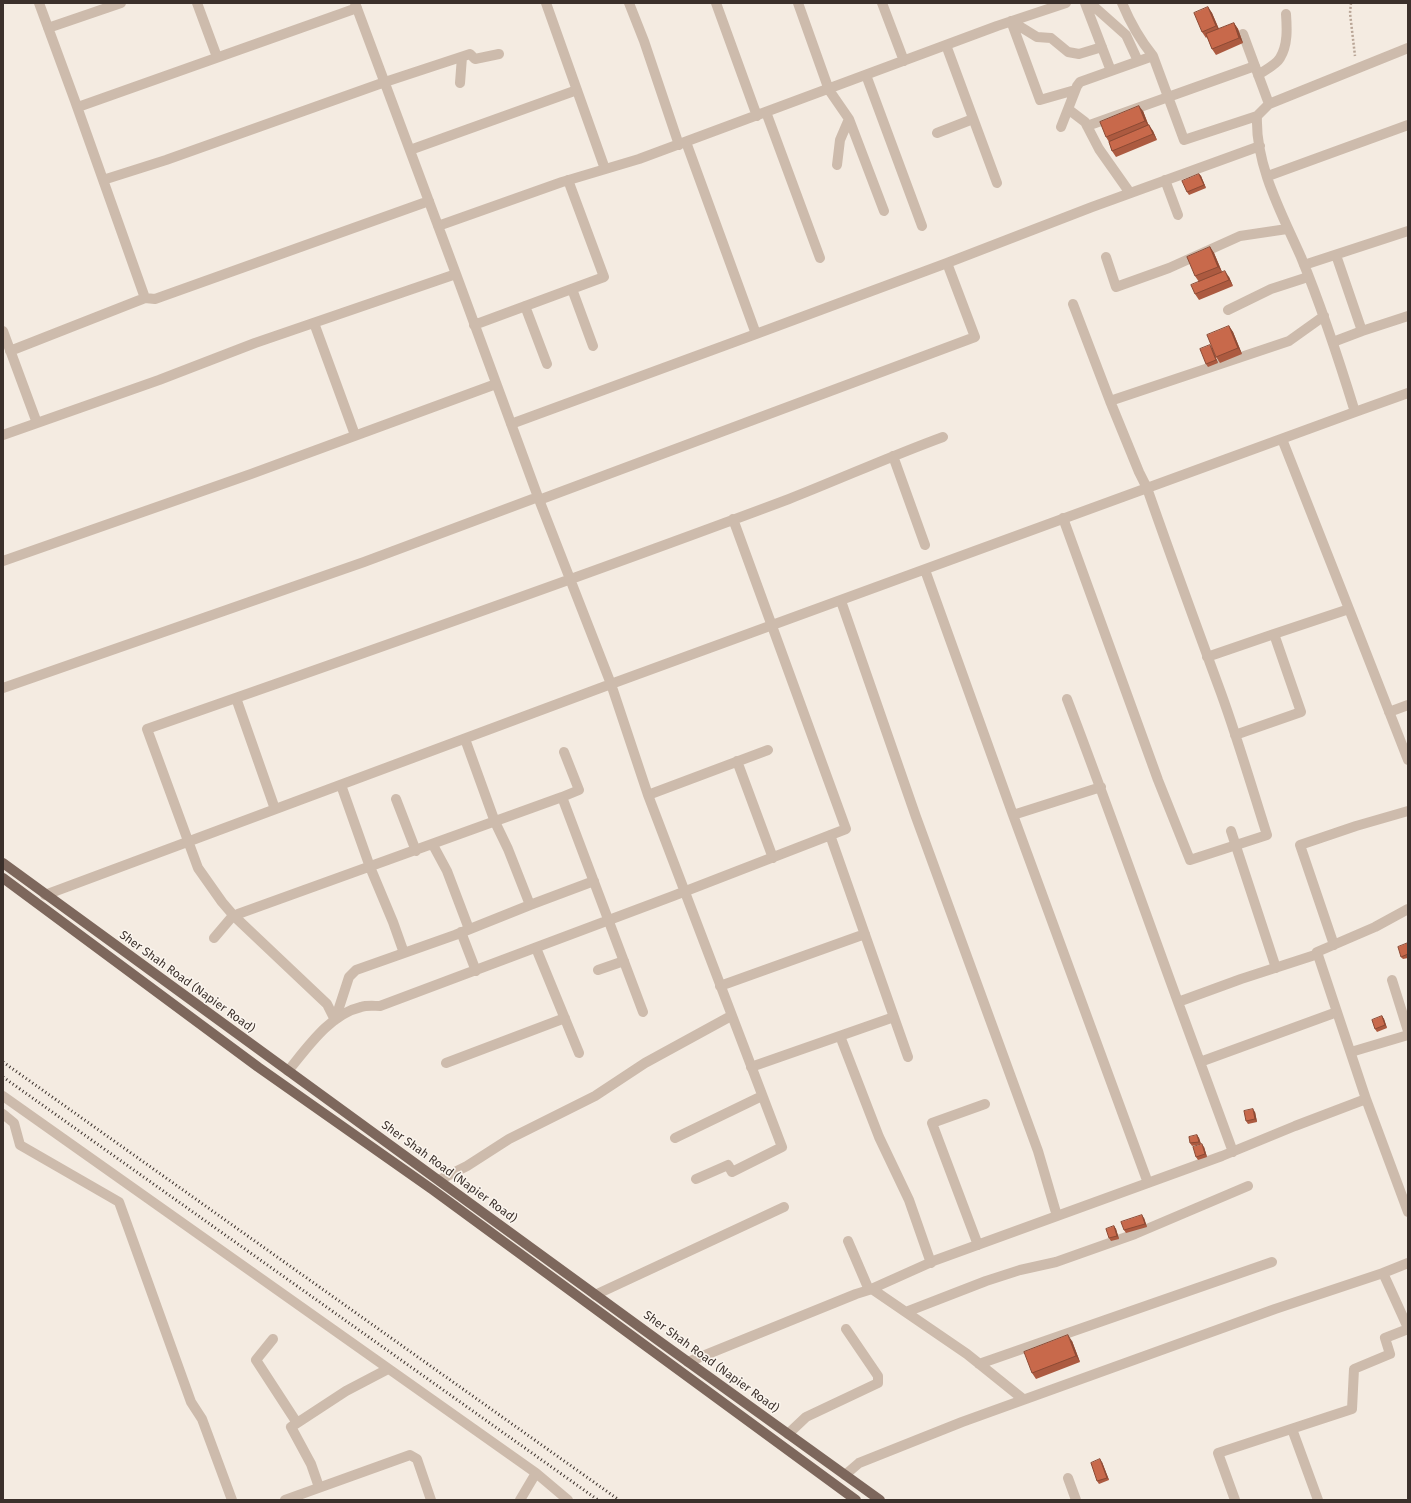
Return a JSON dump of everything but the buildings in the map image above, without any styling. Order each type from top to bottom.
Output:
[{"type":"main road","name":"Sher Shah Road (Napier Road)","points":[[3,863],[595,1295],[880,1500]]},
{"type":"main road","name":"Sher Shah Road (Napier Road)","points":[[3,878],[258,1067],[433,1190],[856,1500]]},
{"type":"main road","points":[[258,1067],[266,1056]]},
{"type":"main road","points":[[433,1190],[438,1180]]},
{"type":"street","points":[[39,3],[78,107],[145,298]]},
{"type":"street","points":[[48,28],[121,3]]},
{"type":"street","points":[[198,3],[217,57]]},
{"type":"street","points":[[546,3],[605,169]]},
{"type":"street","points":[[629,3],[756,334]]},
{"type":"street","points":[[716,3],[820,258]]},
{"type":"street","points":[[798,3],[829,90],[849,119],[884,211]]},
{"type":"street","points":[[882,3],[904,61]]},
{"type":"street","points":[[438,226],[568,180],[638,159],[829,90],[1011,21],[1066,3]]},
{"type":"street","points":[[1085,3],[1111,71]]},
{"type":"street","points":[[1090,3],[1126,35],[1138,61]]},
{"type":"street","points":[[1122,3],[1126,14],[1143,44],[1153,56],[1184,140],[1257,116],[1269,104],[1408,48]]},
{"type":"street","points":[[78,107],[217,57],[356,4],[539,499],[611,684],[648,795],[782,1147],[732,1172],[728,1165],[696,1179]]},
{"type":"street","points":[[1087,126],[1168,97],[1256,70],[1280,58],[1285,43],[1286,14]]},
{"type":"street","points":[[1011,21],[1037,37],[1051,38],[1068,52],[1079,54],[1102,48]]},
{"type":"street","points":[[1011,21],[1040,100],[1075,90]]},
{"type":"street","points":[[1243,34],[1269,104]]},
{"type":"street","points":[[946,45],[997,183]]},
{"type":"street","points":[[103,180],[242,134],[385,82],[470,54],[475,59],[499,54]]},
{"type":"street","points":[[1061,127],[1075,90],[1080,82],[1153,56]]},
{"type":"street","points":[[460,83],[462,57]]},
{"type":"street","points":[[866,75],[922,226]]},
{"type":"street","points":[[410,150],[577,90]]},
{"type":"street","points":[[1068,109],[1085,122],[1099,149],[1130,193]]},
{"type":"street","points":[[1257,116],[1256,132],[1282,219],[1304,265],[1324,316],[1355,412]]},
{"type":"street","points":[[937,133],[974,118]]},
{"type":"street","points":[[837,165],[840,140],[849,119]]},
{"type":"street","points":[[1268,176],[1408,125]]},
{"type":"street","points":[[511,424],[1260,146]]},
{"type":"street","points":[[474,325],[604,278],[568,180]]},
{"type":"street","points":[[1165,180],[1178,215]]},
{"type":"street","points":[[10,351],[145,298],[155,298],[429,201]]},
{"type":"street","points":[[1106,257],[1116,287],[1169,268],[1240,236],[1287,230]]},
{"type":"street","points":[[1304,265],[1408,231]]},
{"type":"street","points":[[1336,255],[1362,331]]},
{"type":"street","points":[[3,688],[539,499],[975,336],[947,263]]},
{"type":"street","points":[[3,435],[159,380],[255,343],[456,274]]},
{"type":"street","points":[[1228,310],[1271,289],[1308,277]]},
{"type":"street","points":[[572,289],[593,346]]},
{"type":"street","points":[[1063,518],[1158,780],[1190,860],[1266,835],[1235,734],[1147,488],[1110,401],[1073,304]]},
{"type":"street","points":[[525,306],[547,364]]},
{"type":"street","points":[[1110,401],[1289,341],[1324,316]]},
{"type":"street","points":[[1333,342],[1408,316]]},
{"type":"street","points":[[314,323],[355,435]]},
{"type":"street","points":[[3,331],[36,424]]},
{"type":"street","points":[[3,561],[252,474],[496,384]]},
{"type":"street","points":[[45,895],[611,684],[1408,393]]},
{"type":"street","points":[[335,1020],[328,1004],[234,916],[201,873],[147,729],[375,650],[571,579],[791,498],[943,437]]},
{"type":"street","points":[[1282,439],[1408,760]]},
{"type":"street","points":[[893,456],[925,546]]},
{"type":"street","points":[[288,1071],[319,1032],[345,1013],[362,1007],[380,1006],[476,971],[846,829],[733,519]]},
{"type":"street","points":[[925,570],[1148,1183]]},
{"type":"street","points":[[841,600],[916,817],[1038,1151],[1057,1216]]},
{"type":"street","points":[[1207,657],[1349,609]]},
{"type":"street","points":[[1235,734],[1301,712],[1274,634]]},
{"type":"street","points":[[236,698],[275,809]]},
{"type":"street","points":[[1068,699],[1233,1152]]},
{"type":"street","points":[[1389,712],[1408,705]]},
{"type":"street","points":[[465,739],[495,822],[508,848],[530,905]]},
{"type":"street","points":[[648,795],[768,750]]},
{"type":"street","points":[[214,938],[234,916],[416,851],[579,790],[564,752]]},
{"type":"street","points":[[737,761],[773,858]]},
{"type":"street","points":[[341,785],[370,867],[404,953]]},
{"type":"street","points":[[1013,815],[1101,787]]},
{"type":"street","points":[[562,797],[644,1012]]},
{"type":"street","points":[[396,799],[416,851]]},
{"type":"street","points":[[1334,945],[1300,846],[1356,826],[1408,811]]},
{"type":"street","points":[[1231,831],[1276,968]]},
{"type":"street","points":[[830,835],[908,1057]]},
{"type":"street","points":[[433,844],[447,871],[476,971]]},
{"type":"street","points":[[335,1020],[349,977],[356,970],[465,931],[594,881]]},
{"type":"street","points":[[1178,1002],[1318,954],[1317,952],[1375,927],[1408,909]]},
{"type":"street","points":[[720,986],[865,934]]},
{"type":"street","points":[[536,948],[579,1053]]},
{"type":"street","points":[[1318,954],[1366,1098],[1408,1212]]},
{"type":"street","points":[[598,970],[624,961]]},
{"type":"street","points":[[1392,980],[1408,1031]]},
{"type":"street","points":[[1200,1062],[1337,1012]]},
{"type":"street","points":[[438,1180],[467,1166],[509,1139],[595,1096],[645,1063],[732,1016]]},
{"type":"street","points":[[751,1067],[894,1017]]},
{"type":"street","points":[[446,1063],[565,1018]]},
{"type":"street","points":[[1351,1052],[1408,1035]]},
{"type":"street","points":[[840,1036],[880,1137],[909,1200],[931,1262]]},
{"type":"street","points":[[3,1096],[388,1368],[536,1474],[568,1500]]},
{"type":"street","points":[[675,1138],[762,1096]]},
{"type":"street","points":[[688,1362],[869,1290],[931,1262],[1233,1152],[1366,1098]]},
{"type":"street","points":[[978,1245],[932,1123],[985,1104]]},
{"type":"street","points":[[3,1114],[14,1122],[20,1144],[119,1202],[191,1402],[202,1419],[232,1500]]},
{"type":"street","points":[[906,1312],[986,1281],[1020,1270],[1056,1262],[1134,1234],[1248,1186]]},
{"type":"street","points":[[595,1295],[784,1207]]},
{"type":"street","points":[[848,1241],[869,1290]]},
{"type":"street","points":[[979,1364],[1272,1262]]},
{"type":"street","points":[[845,1474],[859,1463],[1023,1399],[1408,1263]]},
{"type":"street","points":[[1235,1500],[1218,1453],[1352,1409],[1354,1369],[1390,1354],[1385,1338],[1408,1329],[1383,1273]]},
{"type":"street","points":[[869,1290],[872,1289],[906,1312],[979,1364],[1023,1399]]},
{"type":"street","points":[[788,1434],[806,1417],[878,1384],[878,1376],[846,1329]]},
{"type":"street","points":[[273,1339],[256,1360],[297,1423]]},
{"type":"street","points":[[320,1488],[311,1464],[291,1427],[346,1391],[388,1368]]},
{"type":"street","points":[[1292,1429],[1318,1500]]},
{"type":"street","points":[[285,1500],[410,1455],[417,1459],[431,1500]]},
{"type":"street","points":[[520,1500],[536,1474]]},
{"type":"street","points":[[1068,1478],[1076,1500]]},
{"type":"path","points":[[1350,3],[1356,69]]},
{"type":"railway","points":[[3,1062],[619,1500]]},
{"type":"railway","points":[[3,1077],[598,1500]]}]
